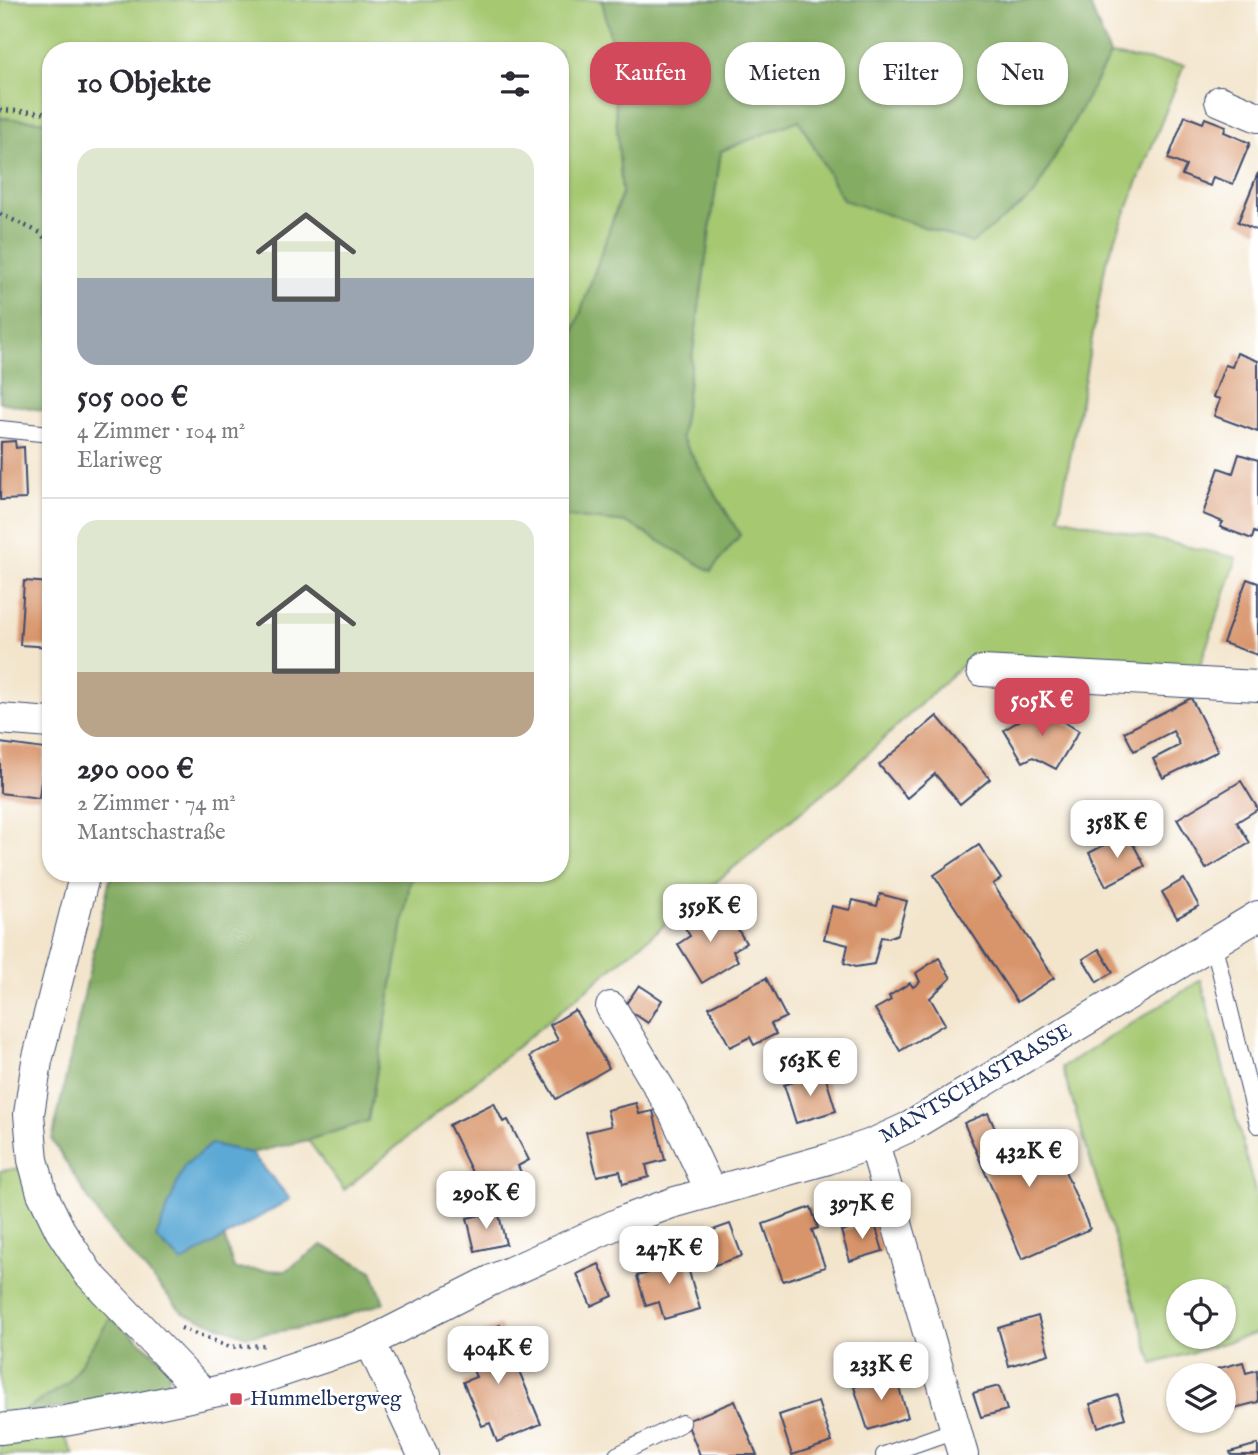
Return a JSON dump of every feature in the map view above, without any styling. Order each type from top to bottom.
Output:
[{"type":"street","points":[[1220,101],[1258,117]]},
{"type":"street","points":[[982,671],[1258,686]]},
{"type":"street","points":[[0,719],[42,722]]},
{"type":"street","points":[[83,882],[37,1061],[29,1115],[33,1160],[42,1193],[60,1230],[88,1273],[202,1394]]},
{"type":"street","name":"MANTSCHASTRASSE","points":[[0,1429],[60,1422],[232,1388],[370,1342],[492,1280],[628,1219],[672,1203],[828,1159],[874,1143],[911,1126],[1258,916]]},
{"type":"street","points":[[611,1007],[673,1111],[712,1192]]},
{"type":"street","points":[[874,1143],[959,1442]]},
{"type":"street","points":[[370,1342],[423,1455]]},
{"type":"lane","points":[[0,429],[42,432]]},
{"type":"lane","points":[[1213,942],[1258,1125]]},
{"type":"lane","points":[[617,1455],[682,1423]]},
{"type":"lane","points":[[884,1455],[959,1442]]},
{"type":"path","points":[[0,110],[42,112]]},
{"type":"path","points":[[0,214],[42,234]]},
{"type":"path","points":[[178,1326],[230,1347],[268,1345]]},
{"type":"green space","points":[[0,0],[602,0],[611,42],[590,42],[590,105],[615,105],[622,193],[569,346],[569,42],[42,42],[42,121],[0,118]]},
{"type":"green space","points":[[602,0],[1088,0],[1110,55],[1034,195],[972,243],[843,200],[799,120],[721,151],[681,437],[740,535],[711,571],[628,523],[569,517],[569,346],[622,193],[615,105],[711,105],[711,42],[610,42]]},
{"type":"green space","points":[[1110,55],[1184,65],[1106,262],[1059,517],[1237,558],[1197,674],[961,666],[843,777],[344,1190],[308,1140],[368,1121],[410,882],[569,882],[569,517],[628,523],[711,571],[740,535],[681,437],[721,151],[799,120],[843,200],[1034,195]]},
{"type":"green space","points":[[0,118],[42,121],[42,410],[0,402]]},
{"type":"green space","points":[[109,882],[410,882],[368,1121],[308,1140],[251,1153],[211,1144],[182,1261],[224,1236],[234,1269],[285,1271],[322,1245],[372,1271],[384,1303],[315,1326],[247,1336],[183,1313],[103,1222],[52,1140]]},
{"type":"green space","points":[[1201,980],[1258,1204],[1258,1333],[1236,1339],[1236,1279],[1166,1279],[1166,1349],[1204,1349],[1153,1364],[1062,1067]]},
{"type":"green space","points":[[20,1168],[111,1317],[68,1383],[19,1414],[0,1415],[0,1171]]},
{"type":"green space","points":[[111,1317],[170,1367],[168,1383],[139,1396],[19,1414],[68,1383]]},
{"type":"green space","points":[[65,1437],[74,1455],[0,1455],[0,1443]]},
{"type":"water","points":[[211,1144],[251,1153],[290,1199],[182,1262],[156,1238],[184,1166]]},
{"type":"building","points":[[1185,116],[1203,123],[1205,118],[1226,126],[1224,132],[1250,143],[1233,184],[1213,177],[1210,186],[1182,175],[1186,166],[1168,159]]},
{"type":"building","points":[[1258,173],[1258,231],[1238,222]]},
{"type":"building","points":[[1237,353],[1258,361],[1258,432],[1214,416],[1220,399],[1213,397],[1225,365],[1232,367]]},
{"type":"building","points":[[15,441],[16,448],[24,447],[26,499],[0,500],[1,442]]},
{"type":"building","points":[[1239,454],[1258,460],[1258,534],[1254,532],[1252,539],[1220,527],[1223,522],[1203,514],[1219,468],[1233,473]]},
{"type":"building","points":[[1247,579],[1258,583],[1258,655],[1223,643]]},
{"type":"building","points":[[24,581],[42,582],[42,646],[20,645]]},
{"type":"building","points":[[1191,698],[1218,751],[1163,778],[1153,759],[1180,745],[1173,731],[1134,751],[1124,732]]},
{"type":"building","points":[[1040,708],[1079,731],[1056,769],[1033,757],[1023,762],[1004,730]]},
{"type":"building","points":[[937,716],[990,779],[960,804],[935,774],[907,798],[879,765]]},
{"type":"building","points":[[0,743],[42,749],[39,798],[0,793]]},
{"type":"building","points":[[1241,781],[1258,809],[1237,822],[1250,843],[1206,869],[1177,819]]},
{"type":"building","points":[[1127,833],[1145,866],[1106,886],[1089,853]]},
{"type":"building","points":[[979,845],[1001,879],[993,884],[1054,978],[1017,1002],[934,875]]},
{"type":"building","points":[[1184,879],[1199,906],[1177,918],[1162,892]]},
{"type":"building","points":[[880,894],[907,901],[898,934],[888,938],[881,937],[874,964],[855,967],[844,963],[848,945],[824,939],[832,906],[850,910],[853,900],[877,906]]},
{"type":"building","points":[[703,907],[712,923],[728,913],[746,943],[733,951],[738,961],[702,983],[678,944],[690,936],[681,921]]},
{"type":"building","points":[[1099,949],[1113,972],[1097,982],[1083,959]]},
{"type":"building","points":[[939,958],[951,978],[930,998],[945,1024],[900,1051],[875,1009],[891,1000],[889,996],[910,983],[913,987],[920,982],[916,973]]},
{"type":"building","points":[[766,978],[786,1017],[771,1024],[776,1034],[754,1045],[750,1037],[730,1047],[709,1007]]},
{"type":"building","points":[[639,985],[662,1000],[648,1023],[624,1007]]},
{"type":"building","points":[[575,1010],[609,1068],[556,1099],[530,1056],[558,1040],[550,1025]]},
{"type":"building","points":[[824,1072],[836,1111],[796,1123],[784,1085]]},
{"type":"building","points":[[494,1103],[503,1122],[508,1120],[529,1160],[518,1166],[524,1179],[485,1199],[449,1125]]},
{"type":"building","points":[[636,1103],[639,1114],[653,1111],[665,1160],[646,1165],[649,1177],[623,1184],[620,1171],[597,1176],[586,1132],[611,1126],[607,1110]]},
{"type":"building","points":[[988,1113],[1006,1153],[1049,1134],[1090,1229],[1022,1259],[964,1123]]},
{"type":"building","points":[[811,1207],[818,1228],[812,1230],[825,1267],[783,1281],[763,1224]]},
{"type":"building","points":[[498,1211],[506,1244],[475,1251],[467,1218]]},
{"type":"building","points":[[874,1221],[883,1251],[850,1261],[841,1231]]},
{"type":"building","points":[[730,1224],[742,1256],[712,1266],[701,1234]]},
{"type":"building","points":[[683,1251],[700,1309],[664,1319],[659,1302],[646,1306],[637,1276],[648,1273],[645,1263]]},
{"type":"building","points":[[599,1264],[613,1296],[591,1306],[577,1274]]},
{"type":"building","points":[[1038,1316],[1049,1354],[1009,1366],[998,1328]]},
{"type":"building","points":[[500,1325],[541,1424],[497,1442],[490,1423],[482,1426],[463,1382],[476,1377],[461,1342]]},
{"type":"building","points":[[1243,1362],[1246,1373],[1257,1370],[1258,1402],[1236,1408],[1236,1364]]},
{"type":"building","points":[[895,1375],[908,1417],[868,1430],[854,1387]]},
{"type":"building","points":[[999,1386],[1007,1410],[981,1417],[973,1393]]},
{"type":"building","points":[[1118,1395],[1125,1418],[1098,1427],[1090,1404]]},
{"type":"building","points":[[735,1401],[757,1455],[700,1455],[686,1421]]},
{"type":"building","points":[[818,1402],[832,1442],[792,1455],[779,1415]]},
{"type":"building","points":[[1258,1444],[1258,1455],[1231,1455],[1230,1452]]},
{"type":"place","name":"Hummelbergweg","points":[[236,1399]]}]
